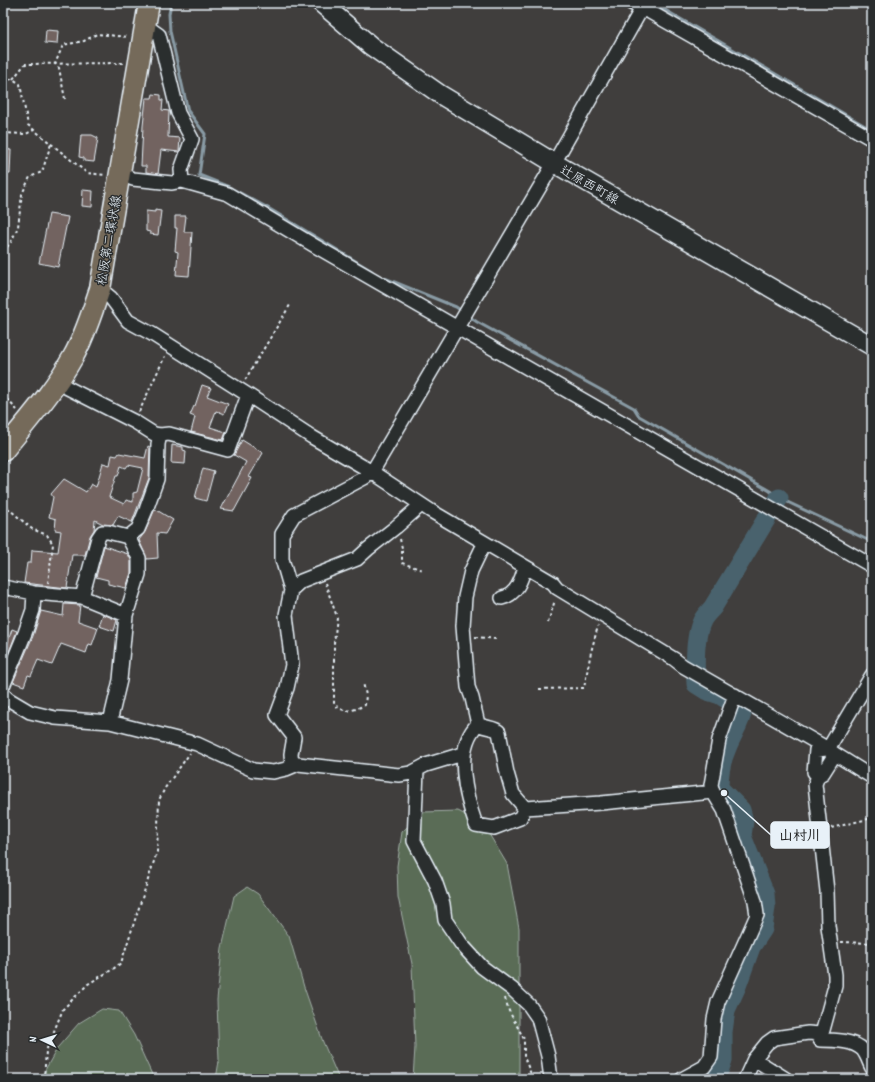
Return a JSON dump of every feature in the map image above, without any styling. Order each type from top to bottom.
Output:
[{"type":"main road","name":"松阪第二環状線","points":[[3,451],[56,382],[73,357],[89,322],[100,288],[120,174],[138,63],[139,31],[149,3]]},
{"type":"main road","name":"辻原西町線","points":[[321,3],[371,46],[441,95],[554,163],[872,346]]},
{"type":"street","points":[[292,766],[291,754],[294,737],[277,715],[287,688],[292,665],[286,615],[291,590],[282,559],[282,534],[294,515],[364,478],[372,472],[554,163],[639,5],[872,139]]},
{"type":"street","points":[[139,31],[159,35],[178,113],[192,139],[180,170],[182,181]]},
{"type":"street","points":[[120,174],[133,179],[172,182],[182,181],[228,194],[315,246],[872,566]]},
{"type":"street","points":[[100,288],[112,298],[128,321],[244,392],[312,438],[372,472],[421,505],[484,544],[525,567],[683,666],[735,695],[872,777]]},
{"type":"street","points":[[56,382],[135,422],[154,434],[169,434],[228,450],[244,392]]},
{"type":"street","points":[[128,537],[138,529],[157,479],[158,444],[160,435]]},
{"type":"street","points":[[291,590],[301,581],[357,559],[421,505]]},
{"type":"street","points":[[82,598],[98,538],[102,532],[128,537],[139,558],[139,574],[126,615],[120,680],[110,722]]},
{"type":"street","points":[[484,544],[471,571],[465,597],[463,626],[468,687],[478,724],[484,728],[497,729],[499,732],[507,774],[513,794],[525,808]]},
{"type":"street","points":[[502,598],[510,596],[514,591],[525,567]]},
{"type":"street","points":[[3,587],[41,594],[82,598],[126,615]]},
{"type":"street","points":[[3,686],[25,634],[33,610],[41,594]]},
{"type":"street","points":[[818,776],[824,774],[831,752],[872,675]]},
{"type":"street","points":[[3,694],[8,699],[30,712],[55,718],[110,722],[197,744],[253,770],[272,772],[286,769],[298,764],[399,775],[411,773],[426,765],[459,755],[464,755]]},
{"type":"street","points":[[682,1079],[704,1067],[712,1056],[714,1019],[718,1002],[756,915],[755,901],[724,810],[713,792],[711,785],[718,740],[735,695]]},
{"type":"street","points":[[478,724],[471,731],[464,755],[463,772],[466,790],[476,825],[494,828],[520,818],[525,808]]},
{"type":"street","points":[[818,776],[814,772],[816,750],[831,752]]},
{"type":"street","points":[[417,770],[414,842],[435,881],[445,920],[462,945],[482,967],[512,989],[529,1005],[538,1018],[548,1056],[551,1079]]},
{"type":"street","points":[[818,776],[815,784],[827,891],[828,926],[835,975],[835,986],[823,1030],[820,1034],[820,1040],[852,1043],[858,1046],[863,1050],[872,1068]]},
{"type":"street","points":[[525,808],[601,803],[713,792]]},
{"type":"street","points":[[745,1079],[754,1059],[767,1043],[774,1038],[808,1033],[820,1034]]},
{"type":"street","points":[[754,1059],[786,1079]]},
{"type":"path","points":[[55,64],[63,45],[84,41],[98,34],[110,36],[139,31]]},
{"type":"path","points":[[13,80],[25,64],[138,63]]},
{"type":"path","points":[[55,64],[59,68],[66,99]]},
{"type":"path","points":[[3,80],[13,80],[20,84],[28,125],[51,144],[87,172],[113,176],[120,174]]},
{"type":"path","points":[[3,133],[26,134],[34,130]]},
{"type":"path","points":[[3,252],[11,242],[18,227],[22,194],[30,178],[42,172],[51,144]]},
{"type":"path","points":[[244,392],[290,305]]},
{"type":"path","points":[[135,422],[170,346]]},
{"type":"path","points":[[3,395],[27,420]]},
{"type":"path","points":[[3,504],[32,529],[47,535],[53,544],[41,594]]},
{"type":"path","points":[[396,527],[402,548],[402,563],[423,570]]},
{"type":"path","points":[[322,572],[337,617],[334,644],[334,704],[344,711],[354,710],[365,705],[366,695],[363,683]]},
{"type":"path","points":[[548,623],[556,598]]},
{"type":"path","points":[[538,689],[584,688],[592,646],[597,628],[603,616]]},
{"type":"path","points":[[464,636],[497,639]]},
{"type":"path","points":[[44,1079],[46,1051],[63,1009],[88,984],[121,963],[156,852],[159,800],[165,788],[197,744]]},
{"type":"path","points":[[820,831],[872,818]]},
{"type":"path","points":[[830,941],[872,943]]},
{"type":"path","points":[[504,995],[509,1011],[524,1039],[524,1057],[531,1074],[531,1079]]},
{"type":"green space","points":[[458,811],[483,824],[507,864],[519,928],[519,1079],[413,1079],[415,1047],[412,964],[398,897],[397,866],[402,832],[423,812]]},
{"type":"green space","points":[[247,887],[258,894],[289,936],[304,987],[323,1042],[339,1079],[216,1079],[219,1061],[217,1000],[222,948],[234,896]]},
{"type":"green space","points":[[102,1009],[119,1011],[134,1035],[154,1079],[40,1079],[58,1047],[79,1023]]},
{"type":"building","points":[[46,30],[58,31],[57,44],[45,43]]},
{"type":"building","points":[[153,94],[161,95],[161,100],[163,100],[162,110],[169,111],[168,137],[180,138],[179,152],[161,150],[158,174],[146,172],[146,166],[141,166],[146,98],[152,98]]},
{"type":"building","points":[[81,135],[92,135],[98,138],[94,162],[84,161],[84,158],[79,157]]},
{"type":"building","points":[[3,149],[11,150],[10,174],[3,174]]},
{"type":"building","points":[[83,190],[93,191],[92,207],[82,206]]},
{"type":"building","points":[[155,210],[161,211],[158,235],[150,234],[150,232],[146,231],[146,211],[155,212]]},
{"type":"building","points":[[49,214],[68,217],[58,267],[39,263]]},
{"type":"building","points":[[175,216],[186,216],[184,232],[192,232],[189,276],[176,275],[178,252],[175,251],[177,228],[175,228]]},
{"type":"building","points":[[202,385],[211,388],[207,396],[228,404],[224,414],[216,411],[210,427],[226,432],[223,440],[191,432],[195,417],[190,415],[195,406]]},
{"type":"building","points":[[242,440],[263,453],[249,477],[252,478],[234,511],[221,509],[246,462],[234,455]]},
{"type":"building","points":[[172,445],[183,447],[183,450],[186,451],[185,464],[171,463]]},
{"type":"building","points":[[148,446],[150,447],[149,478],[132,522],[118,516],[113,525],[103,524],[95,520],[94,530],[90,536],[85,555],[72,555],[67,588],[24,583],[27,563],[31,563],[32,550],[58,552],[61,531],[55,530],[56,519],[49,517],[53,497],[51,494],[64,479],[86,492],[91,484],[96,487],[103,463],[110,465],[112,455],[117,456],[119,453],[145,458]],"holes":[[[128,465],[143,468],[137,492],[133,493],[133,502],[126,500],[124,504],[109,497],[121,466],[126,468]]]},
{"type":"building","points":[[203,468],[214,471],[206,501],[195,498]]},
{"type":"building","points":[[155,509],[173,520],[165,534],[157,533],[158,558],[147,559],[139,540],[145,532]]},
{"type":"building","points":[[104,546],[128,554],[131,560],[131,573],[126,588],[108,584],[108,580],[96,577]]},
{"type":"building","points":[[64,604],[80,605],[78,621],[98,628],[92,645],[89,644],[86,653],[61,644],[52,665],[38,660],[31,676],[28,675],[24,686],[13,682],[33,636],[41,611],[63,616]]},
{"type":"building","points":[[103,614],[117,620],[114,631],[99,626]]},
{"type":"building","points":[[12,629],[17,631],[9,652],[5,651]]},
{"type":"waterway","points":[[171,3],[169,14],[170,31],[188,111],[205,134],[199,175],[229,187],[268,208],[372,271]]},
{"type":"waterway","points":[[653,3],[872,130]]},
{"type":"waterway","points":[[382,277],[456,307],[463,312]]},
{"type":"waterway","points":[[467,315],[477,322],[634,408],[639,416],[770,491],[779,498],[872,542]]},
{"type":"waterway","points":[[703,1079],[719,1071],[723,1060],[723,1032],[726,1010],[737,986],[751,947],[763,929],[766,907],[765,894],[742,836],[744,821],[741,810],[719,788],[723,758],[743,710],[720,695],[707,691],[696,684],[696,643],[699,628],[703,619],[713,607],[779,498]]},
{"type":"place","name":"山村川","points":[[724,793]]}]
